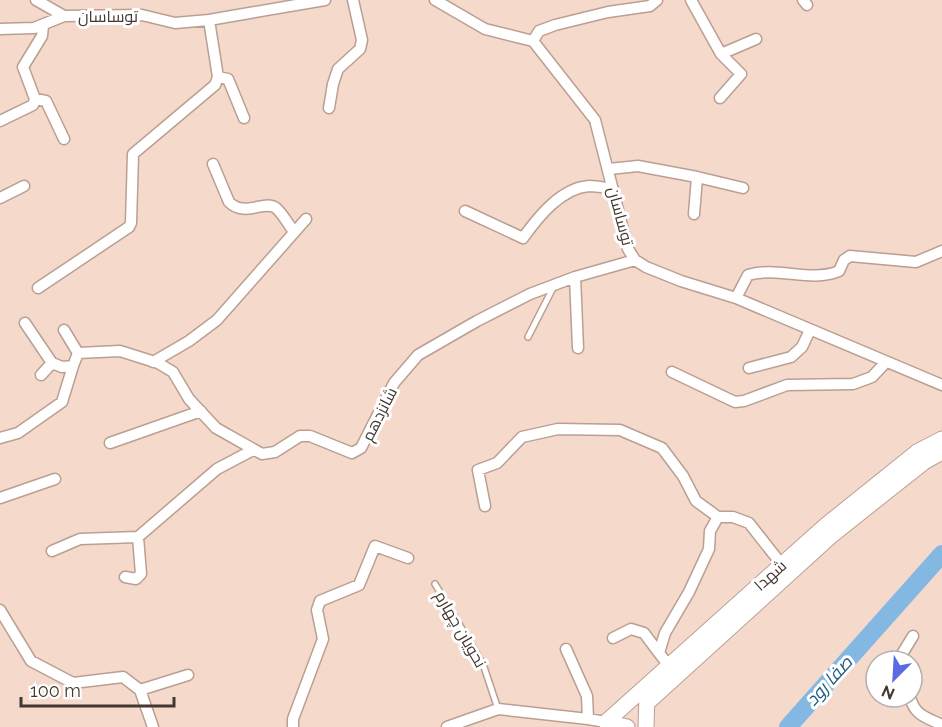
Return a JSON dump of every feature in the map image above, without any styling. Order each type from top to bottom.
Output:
[{"type":"main road","name":"شهدا","points":[[647,703],[785,569],[884,478],[917,452],[942,439]]},
{"type":"main road","name":"شهدا","points":[[606,722],[785,569],[882,493],[924,462],[942,452]]},
{"type":"main road","points":[[646,727],[647,686]]},
{"type":"main road","points":[[606,722],[627,727]]},
{"type":"street","name":"توساسان","points":[[36,0],[64,16],[142,15],[175,23],[209,20],[325,0]]},
{"type":"street","points":[[329,108],[338,69],[360,49],[362,40],[353,0]]},
{"type":"street","points":[[435,0],[485,28],[533,41],[539,31],[608,12],[650,6],[657,0]]},
{"type":"street","points":[[606,0],[608,12]]},
{"type":"street","points":[[691,0],[721,54],[741,74],[720,98]]},
{"type":"street","points":[[0,29],[34,28],[64,16]]},
{"type":"street","points":[[38,288],[129,227],[133,154],[215,85],[218,77],[209,20]]},
{"type":"street","points":[[0,121],[33,105],[35,99],[23,67],[42,36],[43,25]]},
{"type":"street","points":[[721,54],[756,39]]},
{"type":"street","name":"توساسان","points":[[533,41],[595,120],[628,249],[635,260],[681,281],[736,298],[942,385]]},
{"type":"street","points":[[218,77],[228,79],[244,118]]},
{"type":"street","points":[[35,99],[46,101],[64,139]]},
{"type":"street","points":[[213,164],[229,202],[234,207],[239,210],[271,206],[276,208],[294,232]]},
{"type":"street","points":[[609,169],[638,166],[743,188]]},
{"type":"street","points":[[694,214],[697,177]]},
{"type":"street","points":[[0,198],[24,186]]},
{"type":"street","points":[[465,211],[523,238],[537,218],[570,191],[590,186],[613,189]]},
{"type":"street","points":[[153,362],[189,341],[217,320],[306,219]]},
{"type":"street","points":[[736,298],[748,274],[761,271],[827,276],[839,271],[844,260],[850,256],[916,262],[942,251]]},
{"type":"street","name":"شانزدهم","points":[[253,450],[262,454],[275,452],[300,436],[310,436],[352,453],[361,448],[394,382],[418,355],[530,294],[635,260]]},
{"type":"street","points":[[574,278],[578,348]]},
{"type":"street","points":[[25,323],[52,363],[62,367],[73,366]]},
{"type":"street","points":[[64,330],[78,353]]},
{"type":"street","points":[[749,368],[791,357],[802,347],[810,330]]},
{"type":"street","points":[[78,353],[120,351],[153,362],[173,372],[189,399],[216,428],[253,450]]},
{"type":"street","points":[[0,438],[18,433],[62,402],[78,353]]},
{"type":"street","points":[[41,375],[52,363]]},
{"type":"street","points":[[672,372],[735,402],[744,401],[788,384],[853,384],[872,377],[886,363]]},
{"type":"street","points":[[110,443],[201,411]]},
{"type":"street","points":[[485,506],[478,470],[497,463],[522,437],[558,429],[620,430],[662,448],[683,476],[696,501],[718,517],[733,517],[749,523],[785,569]]},
{"type":"street","points":[[52,551],[80,539],[138,537],[217,469],[253,450]]},
{"type":"street","points":[[0,498],[55,479]]},
{"type":"street","points":[[659,653],[665,633],[689,592],[709,549],[710,531],[718,517]]},
{"type":"street","points":[[125,577],[136,579],[141,574],[138,537]]},
{"type":"street","points":[[293,727],[293,719],[323,639],[317,610],[320,601],[359,585],[375,546],[408,558]]},
{"type":"street","points":[[0,610],[31,661],[73,683],[123,677],[140,690],[153,727]]},
{"type":"street","points":[[613,638],[631,629],[644,633],[669,666]]},
{"type":"street","points":[[905,649],[913,636]]},
{"type":"street","points":[[566,649],[587,696],[588,718]]},
{"type":"street","points":[[140,690],[188,675]]},
{"type":"street","points":[[447,727],[498,709],[588,718],[606,722]]},
{"type":"street","points":[[914,709],[942,725]]},
{"type":"lane","points":[[528,337],[555,285]]},
{"type":"lane","name":"نحویان چهارم","points":[[435,584],[483,664],[498,709]]},
{"type":"waterway","name":"صفا رود","points":[[788,727],[942,554]]}]
